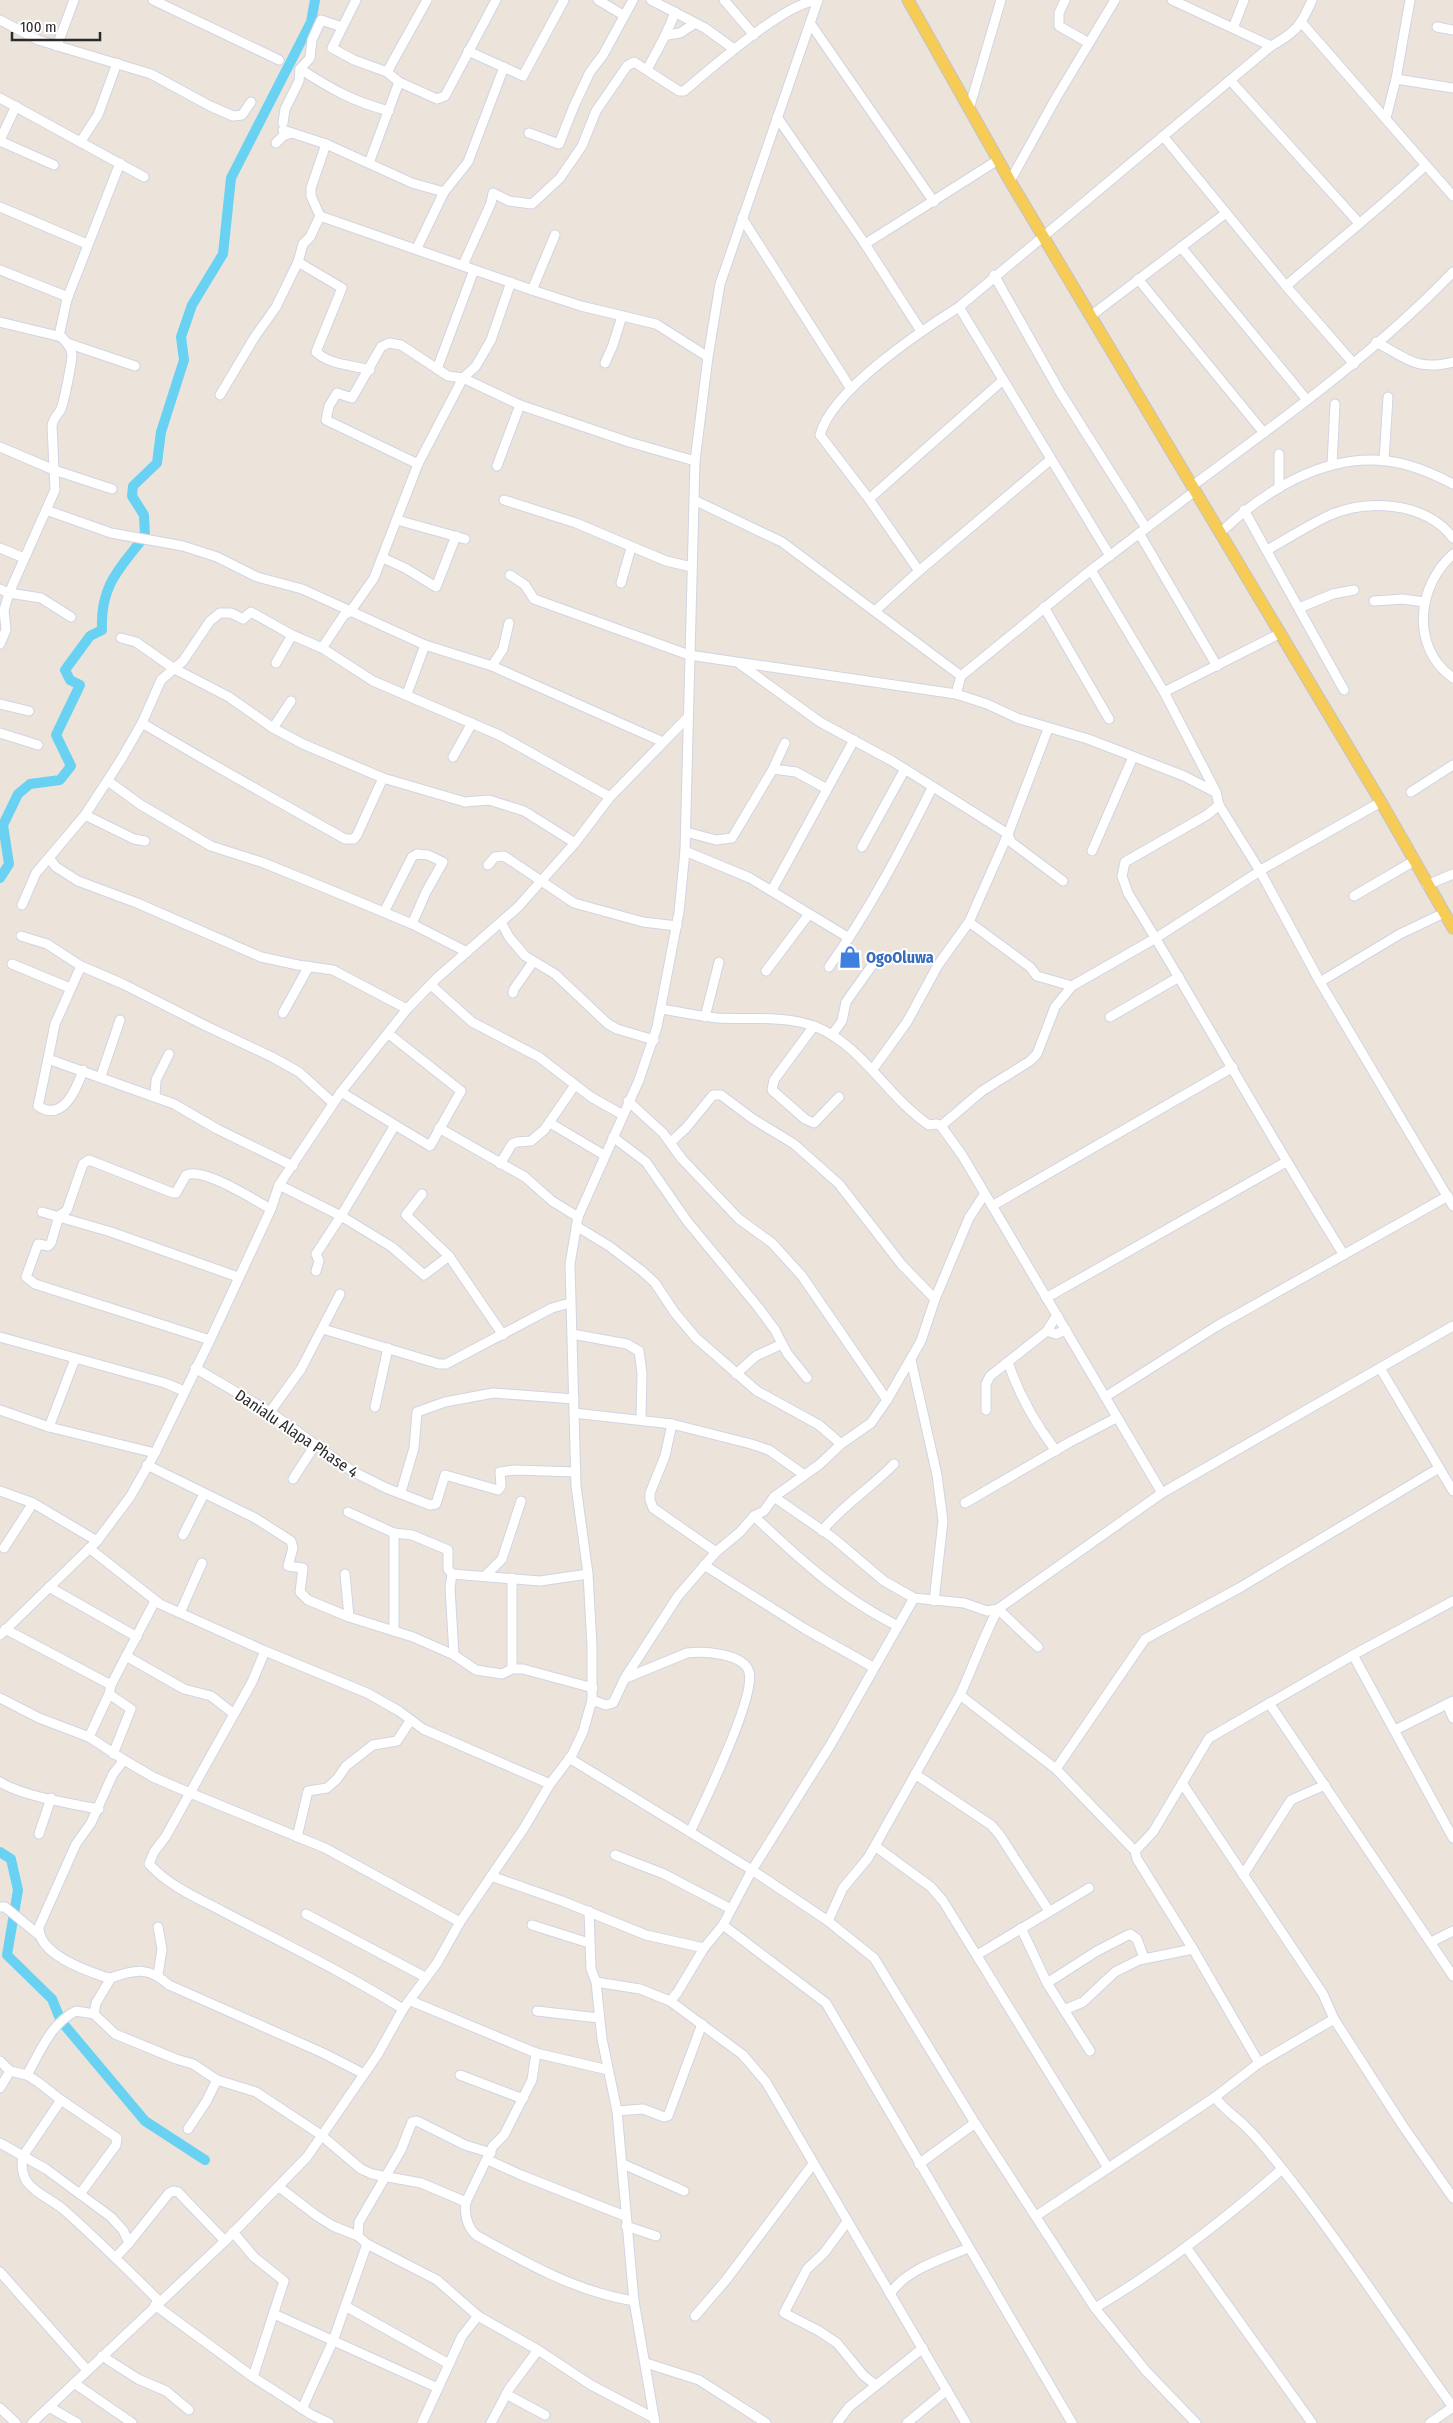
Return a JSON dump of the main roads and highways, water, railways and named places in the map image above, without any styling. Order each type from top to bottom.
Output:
[{"type":"main road","points":[[908,0],[1010,181],[1281,633],[1453,928]]},
{"type":"waterway","points":[[0,878],[9,864],[3,825],[18,794],[30,784],[60,780],[71,766],[56,735],[80,685],[70,680],[65,670],[90,636],[102,630],[104,601],[113,579],[145,536],[144,515],[132,496],[133,486],[157,463],[161,432],[184,360],[181,337],[192,305],[223,254],[231,178],[311,22],[315,0]]},
{"type":"waterway","points":[[0,1852],[11,1859],[18,1890],[7,1955],[52,1999],[61,2021],[145,2121],[205,2160]]},
{"type":"place","name":"OgoOluwa","points":[[850,957]]}]
